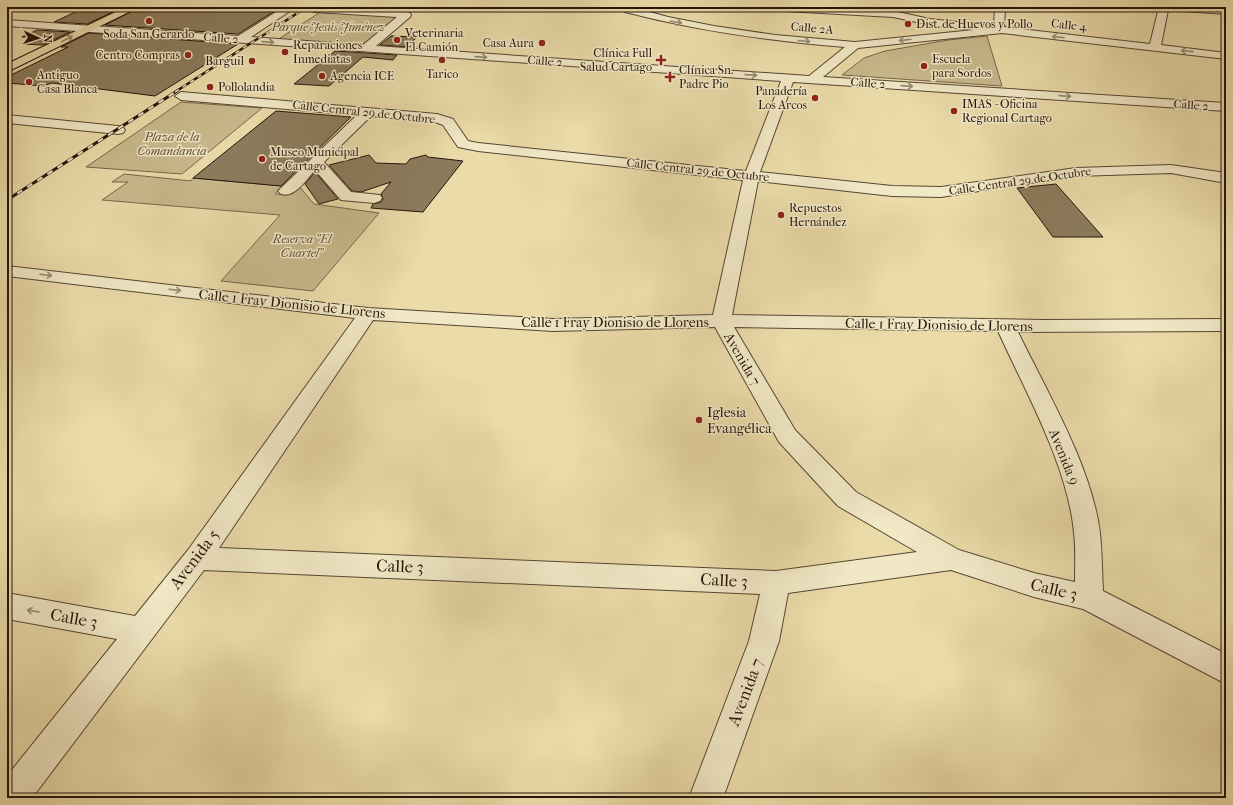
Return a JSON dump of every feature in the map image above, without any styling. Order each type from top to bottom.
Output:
[{"type":"main road","points":[[7,68],[134,7]]},
{"type":"street","points":[[239,40],[291,7]]},
{"type":"street","name":"Calle 2A","points":[[625,7],[629,10],[668,20],[714,29],[776,38],[855,45],[923,37],[999,31]]},
{"type":"street","name":"Calle 4","points":[[767,7],[893,14],[931,18],[999,31],[1226,56]]},
{"type":"street","points":[[999,31],[1000,7]]},
{"type":"street","points":[[1156,48],[1165,7],[1226,11]]},
{"type":"street","points":[[315,9],[406,15],[365,49]]},
{"type":"street","points":[[923,37],[931,18]]},
{"type":"street","name":"Calle 2","points":[[7,23],[812,80],[1226,107]]},
{"type":"street","points":[[812,80],[855,45]]},
{"type":"street","name":"Avenida 7","points":[[788,78],[752,175],[721,321],[787,436],[847,499],[951,559]]},
{"type":"street","name":"Calle Central 29 de Octubre","points":[[181,96],[436,118],[448,122],[463,144],[478,147],[892,191],[940,192],[1076,172],[1171,169],[1226,178]]},
{"type":"street","points":[[286,191],[368,111]]},
{"type":"street","points":[[7,119],[118,130]]},
{"type":"street","points":[[316,162],[347,197],[374,198]]},
{"type":"street","name":"Calle 1 Fray Dionisio de Llorens","points":[[7,270],[368,314],[553,325],[721,321],[1005,326],[1226,325]]},
{"type":"street","name":"Avenida 5","points":[[11,798],[197,558],[368,314]]},
{"type":"street","name":"Avenida 9","points":[[1005,326],[1061,445],[1076,483],[1087,533],[1089,598]]},
{"type":"street","name":"Calle 3","points":[[197,558],[776,583],[951,559],[1034,585],[1089,598],[1226,670]]},
{"type":"street","name":"Avenida 7","points":[[706,798],[764,641],[776,583]]},
{"type":"street","name":"Calle 3","points":[[7,606],[140,630]]},
{"type":"green space","name":"Parque Jesús Jiménez","points":[[322,11],[400,16],[363,45],[277,40]]},
{"type":"green space","name":"Escuela para Sordos","points":[[987,36],[1002,86],[842,75],[864,58],[885,51],[948,40]]},
{"type":"green space","name":"Plaza de la Comandancia","points":[[181,102],[262,108],[182,174],[86,167]]},
{"type":"green space","name":"Reserva \"El Cuartel\"","points":[[124,174],[191,181],[193,178],[282,186],[275,194],[288,195],[298,185],[314,204],[379,213],[313,291],[221,281],[280,215],[102,200],[128,182],[112,182]]},
{"type":"building","points":[[86,7],[123,7],[87,24],[54,22]]},
{"type":"building","points":[[140,7],[281,7],[238,34],[105,25]]},
{"type":"building","points":[[37,30],[70,32],[43,45],[21,44],[34,37],[22,37]]},
{"type":"building","points":[[89,33],[238,44],[155,96],[52,83],[43,86],[7,83],[7,77],[68,47],[61,47]]},
{"type":"building","name":"Veterinaria El Camión","points":[[391,36],[417,37],[407,47],[380,45]]},
{"type":"building","points":[[335,51],[397,55],[393,60],[363,57],[329,86],[294,84]]},
{"type":"building","name":"Museo Municipal de Cartago","points":[[276,111],[351,117],[281,186],[193,178]]},
{"type":"building","points":[[369,155],[376,163],[406,164],[410,159],[426,155],[428,157],[463,161],[423,212],[371,208],[373,204],[381,202],[383,199],[381,194],[391,182],[361,192],[352,191],[329,165]]},
{"type":"building","points":[[315,172],[338,199],[319,204],[305,184]]},
{"type":"building","points":[[1056,184],[1103,237],[1053,237],[1017,188]]},
{"type":"railway","points":[[175,92],[307,7]]},
{"type":"railway","points":[[7,200],[177,91]]},
{"type":"place","name":"Soda San Gerardo","points":[[149,21]]},
{"type":"place","name":"Dist. de Huevos y Pollo","points":[[908,24]]},
{"type":"place","name":"Veterinaria El Camión","points":[[397,40]]},
{"type":"place","name":"Casa Aura","points":[[542,43]]},
{"type":"place","name":"Reparaciones Inmediatas","points":[[285,52]]},
{"type":"place","name":"Centro Compras","points":[[188,55]]},
{"type":"place","name":"Tarico","points":[[442,60]]},
{"type":"place","name":"Clínica Full Salud Cartago","points":[[661,60]]},
{"type":"place","name":"Barguil","points":[[252,61]]},
{"type":"place","name":"Escuela para Sordos","points":[[924,66]]},
{"type":"place","name":"Agencia ICE","points":[[322,76]]},
{"type":"place","name":"Clínica Sn. Padre Pio","points":[[670,77]]},
{"type":"place","name":"Antiguo Casa Blanca","points":[[29,82]]},
{"type":"place","name":"Pollolandia","points":[[210,87]]},
{"type":"place","name":"Panadería Los Arcos","points":[[815,98]]},
{"type":"place","name":"IMAS - Oficina Regional Cartago","points":[[954,111]]},
{"type":"place","name":"Museo Municipal de Cartago","points":[[262,159]]},
{"type":"place","name":"Repuestos Hernández","points":[[781,215]]},
{"type":"place","name":"Iglesia Evangélica","points":[[699,420]]}]
